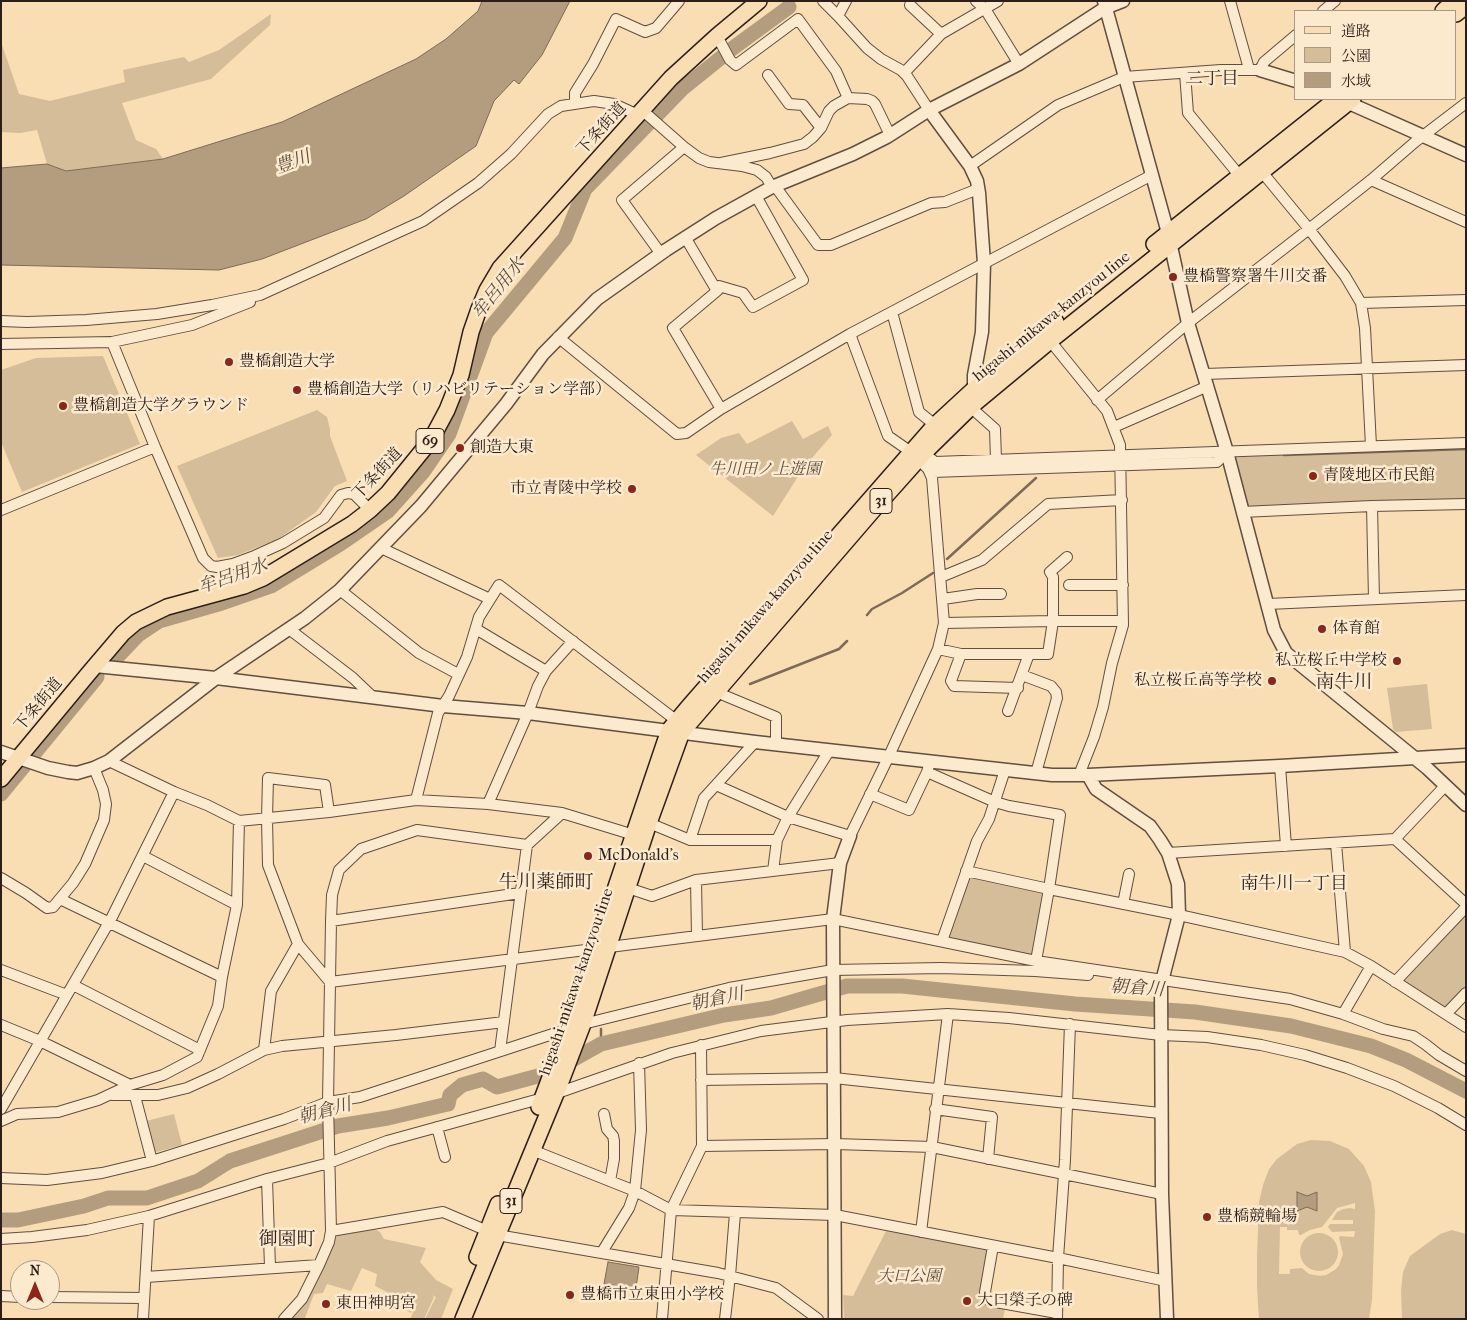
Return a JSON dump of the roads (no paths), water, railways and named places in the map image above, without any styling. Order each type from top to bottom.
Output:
[{"type":"main road","name":"下条街道","points":[[1,779],[123,633],[142,618],[166,606],[244,586],[264,578],[303,555],[370,510],[395,485],[425,447],[447,410],[461,376],[474,320],[482,299],[500,268],[642,114],[671,78],[759,1]]},
{"type":"main road","points":[[1449,7],[1466,6]]},
{"type":"main road","name":"higashi-mikawa-kanzyou line","points":[[1169,239],[1239,175],[1344,100]]},
{"type":"main road","name":"higashi-mikawa-kanzyou line","points":[[602,948],[628,888],[676,728],[716,692],[875,508],[926,463],[935,425],[975,388],[1046,337],[1169,239],[1262,172],[1344,100]]},
{"type":"main road","name":"higashi-mikawa-kanzyou line","points":[[463,1319],[492,1233],[551,1091],[574,1030],[602,948],[634,835],[676,728],[926,463],[974,404],[1046,337]]},
{"type":"main road","name":"higashi-mikawa-kanzyou line","points":[[452,1319],[532,1150],[551,1091]]},
{"type":"street","points":[[575,103],[575,93],[593,64],[616,19],[645,32],[656,28],[679,1]]},
{"type":"street","points":[[823,1],[867,48],[904,73],[970,166],[977,181],[984,263],[982,332],[974,375],[974,404],[976,412],[995,429],[996,460]]},
{"type":"street","points":[[838,16],[846,1]]},
{"type":"street","points":[[976,1],[984,9],[1019,64]]},
{"type":"street","points":[[904,73],[941,34],[998,1]]},
{"type":"street","points":[[1,752],[58,771],[78,773],[94,768],[109,760],[216,678],[305,618],[340,590],[421,506],[506,404],[543,354],[597,299],[685,237],[756,196],[773,187],[853,154],[890,135],[929,110],[1019,64],[1105,5],[1123,1]]},
{"type":"street","points":[[1230,1],[1254,70]]},
{"type":"street","points":[[1324,10],[1335,1]]},
{"type":"street","points":[[910,4],[941,34]]},
{"type":"street","points":[[1105,5],[1169,239],[1188,323],[1227,452],[1274,630],[1286,654],[1414,758],[1466,805]]},
{"type":"street","points":[[717,36],[736,65],[798,19],[836,71],[848,98]]},
{"type":"street","points":[[1254,70],[1294,37]]},
{"type":"street","points":[[970,166],[1058,105],[1124,77],[1254,70],[1294,80]]},
{"type":"street","points":[[1185,73],[1188,113],[1239,175]]},
{"type":"street","points":[[768,75],[789,104],[803,104],[821,128]]},
{"type":"street","points":[[721,163],[804,144],[821,128],[829,111],[848,98],[872,101],[890,135]]},
{"type":"street","points":[[1344,100],[1466,155]]},
{"type":"street","points":[[1,321],[86,320],[158,314],[260,295],[423,221],[478,183],[511,154],[548,114],[561,106],[575,103],[594,101],[614,104],[642,114],[699,158],[709,162],[757,170],[766,177],[818,245],[831,245],[931,203],[944,202],[978,189]]},
{"type":"street","points":[[1097,400],[1188,323],[1466,103]]},
{"type":"street","points":[[662,254],[622,200],[684,147]]},
{"type":"street","points":[[1262,172],[1345,276],[1361,303],[1368,368],[1371,446]]},
{"type":"street","points":[[558,338],[676,434],[686,433],[721,409],[850,334],[1152,174]]},
{"type":"street","points":[[1371,180],[1466,222]]},
{"type":"street","points":[[715,288],[719,286],[743,293],[753,307],[803,280],[756,196]]},
{"type":"street","points":[[685,237],[717,291],[673,328],[721,409]]},
{"type":"street","points":[[1,344],[112,342],[192,324],[255,300],[260,295]]},
{"type":"street","points":[[1361,303],[1466,300]]},
{"type":"street","points":[[892,312],[918,412],[935,425]]},
{"type":"street","points":[[850,334],[888,436],[926,463],[1120,462],[1227,452],[1466,443]]},
{"type":"street","points":[[1046,337],[1107,411],[1120,445],[1123,621],[1103,707],[1083,775]]},
{"type":"street","points":[[112,342],[202,558],[211,566],[217,567],[233,564],[283,543],[324,518],[341,495],[354,494],[370,510]]},
{"type":"street","points":[[1114,427],[1206,380],[1368,368],[1466,365]]},
{"type":"street","points":[[1,510],[155,447]]},
{"type":"street","points":[[926,463],[996,460],[1120,462]]},
{"type":"street","points":[[835,1319],[833,920],[840,863],[850,836],[938,648],[944,623],[941,577],[926,463]]},
{"type":"street","points":[[941,577],[982,560],[1048,504],[1122,500]]},
{"type":"street","points":[[1242,512],[1466,504]]},
{"type":"street","points":[[1372,506],[1374,599]]},
{"type":"street","points":[[381,548],[490,599]]},
{"type":"street","points":[[938,648],[961,654],[1048,654],[1053,622],[1053,577],[1050,572],[1067,557]]},
{"type":"street","points":[[416,800],[438,714],[467,657],[478,618],[499,585],[573,641],[676,728]]},
{"type":"street","points":[[1069,585],[1123,585]]},
{"type":"street","points":[[340,590],[419,653],[458,674]]},
{"type":"street","points":[[943,599],[977,594],[1001,594]]},
{"type":"street","points":[[1268,604],[1466,595]]},
{"type":"street","points":[[944,623],[1123,621]]},
{"type":"street","points":[[289,629],[353,678],[374,698]]},
{"type":"street","points":[[476,629],[546,671]]},
{"type":"street","points":[[488,804],[538,686],[546,671],[573,641]]},
{"type":"street","points":[[961,654],[951,681],[954,686],[1018,688]]},
{"type":"street","points":[[1008,712],[1029,654]]},
{"type":"street","points":[[95,666],[216,678],[443,706],[676,728],[755,742],[888,758],[929,767],[1083,775],[1466,755]]},
{"type":"street","points":[[1022,675],[1051,686],[1056,692],[1057,698],[1036,773]]},
{"type":"street","points":[[716,692],[776,717],[776,744]]},
{"type":"street","points":[[690,840],[704,798],[755,742]]},
{"type":"street","points":[[774,871],[777,840],[788,817],[829,751]]},
{"type":"street","points":[[109,760],[239,821],[329,812],[416,800],[488,804],[562,813],[634,835]]},
{"type":"street","points":[[1280,766],[1286,846]]},
{"type":"street","points":[[870,794],[909,810],[929,767]]},
{"type":"street","points":[[929,767],[995,802],[1060,815],[1036,961]]},
{"type":"street","points":[[1,878],[47,908],[53,906],[60,899],[85,864],[104,820],[106,804],[103,790],[94,768]]},
{"type":"street","points":[[942,941],[977,841],[989,819],[1006,770]]},
{"type":"street","points":[[1083,775],[1096,789],[1150,826],[1168,853],[1178,884],[1178,915],[1161,983],[1160,1113],[1167,1319]]},
{"type":"street","points":[[329,812],[325,786],[268,778],[268,865],[298,944],[330,982]]},
{"type":"street","points":[[716,785],[788,817],[850,836]]},
{"type":"street","points":[[1168,853],[1395,839],[1445,786]]},
{"type":"street","points":[[3,1103],[108,923],[174,792]]},
{"type":"street","points":[[500,1051],[526,845],[562,813]]},
{"type":"street","points":[[1,1121],[17,1114],[58,1112],[98,1100],[130,1085],[163,1075],[197,1057],[218,1006],[237,905],[239,821]]},
{"type":"street","points":[[649,823],[690,840],[777,840]]},
{"type":"street","points":[[284,1319],[302,1299],[330,1242],[328,1106],[331,921],[332,895],[339,870],[361,849],[417,830],[526,845]]},
{"type":"street","points":[[1395,839],[1466,905],[1395,982]]},
{"type":"street","points":[[1336,843],[1345,952]]},
{"type":"street","points":[[143,856],[237,905]]},
{"type":"street","points":[[628,888],[652,896],[696,880],[840,863]]},
{"type":"street","points":[[966,871],[1345,952],[1371,966],[1466,1027]]},
{"type":"street","points":[[1123,904],[1130,874]]},
{"type":"street","points":[[696,880],[697,936]]},
{"type":"street","points":[[331,921],[520,893]]},
{"type":"street","points":[[60,899],[222,978]]},
{"type":"street","points":[[330,982],[833,920],[1036,961],[1161,983]]},
{"type":"street","points":[[264,1050],[271,991],[298,944]]},
{"type":"street","points":[[1344,1014],[1371,966]]},
{"type":"street","points":[[1,1178],[47,1180],[102,1173],[152,1161],[360,1097],[500,1051],[574,1030],[729,988],[833,972],[958,968],[1035,971],[1161,983],[1290,999],[1344,1014],[1383,1029],[1413,1036],[1438,1055],[1466,1071]]},
{"type":"street","points":[[1,970],[67,995]]},
{"type":"street","points":[[73,985],[200,1050]]},
{"type":"street","points":[[1446,1014],[1466,993]]},
{"type":"street","points":[[921,1232],[948,1014]]},
{"type":"street","points":[[1,1239],[87,1230],[149,1216],[701,1045],[761,1031],[834,1019],[948,1014],[1161,1032],[1261,1044],[1347,1068],[1394,1086],[1438,1108],[1466,1125]]},
{"type":"street","points":[[108,1095],[158,1095],[187,1088],[264,1050],[282,1046],[504,1022]]},
{"type":"street","points":[[994,1246],[985,1292],[986,1297],[990,1301],[1057,1316],[1058,1258],[1068,1103],[1070,1024]]},
{"type":"street","points":[[1,1025],[40,1041],[130,1085]]},
{"type":"street","points":[[662,1319],[671,1210],[702,1146],[701,1045]]},
{"type":"street","points":[[602,1252],[629,1208],[635,1191],[641,1130],[639,1063]]},
{"type":"street","points":[[701,1080],[834,1078],[1160,1113]]},
{"type":"street","points":[[135,1096],[152,1161]]},
{"type":"street","points":[[936,1109],[992,1117],[988,1159]]},
{"type":"street","points":[[604,1114],[607,1129],[614,1141],[614,1159],[610,1181]]},
{"type":"street","points":[[437,1127],[445,1157]]},
{"type":"street","points":[[702,1146],[835,1144],[932,1147],[1162,1194]]},
{"type":"street","points":[[532,1150],[635,1191],[671,1210],[835,1214],[1166,1281]]},
{"type":"street","points":[[267,1179],[270,1267]]},
{"type":"street","points":[[331,1231],[443,1212],[492,1233],[667,1263],[776,1288],[818,1319]]},
{"type":"street","points":[[725,1319],[734,1213]]},
{"type":"street","points":[[143,1319],[149,1216]]},
{"type":"street","points":[[146,1277],[319,1265]]},
{"type":"street","points":[[60,1297],[144,1298]]},
{"type":"water","name":"豊川","points":[[482,1],[570,1],[542,55],[519,84],[514,80],[494,101],[476,146],[404,196],[366,219],[262,259],[219,270],[1,265],[1,168],[47,164],[66,171],[163,159],[282,122],[416,59],[446,39],[478,11]]},
{"type":"water","points":[[1297,1192],[1307,1196],[1317,1192],[1317,1211],[1307,1207],[1297,1211]]},
{"type":"water","points":[[608,1262],[639,1267],[636,1288],[604,1284]]},
{"type":"waterway","name":"牟呂用水","points":[[118,656],[138,635],[159,621],[222,603],[271,586],[340,544],[388,511],[423,472],[449,434],[486,333],[565,238],[585,189],[682,89],[733,48],[789,7]]},
{"type":"waterway","points":[[1284,455],[1466,449]]},
{"type":"waterway","points":[[947,559],[1036,478]]},
{"type":"waterway","points":[[867,615],[872,609],[933,573]]},
{"type":"waterway","points":[[750,684],[839,649],[847,641]]},
{"type":"waterway","name":"牟呂用水","points":[[1,794],[97,677]]},
{"type":"waterway","name":"朝倉川","points":[[1,1220],[18,1220],[84,1206],[108,1198],[147,1198],[198,1181],[230,1161],[338,1126],[388,1118],[448,1104],[450,1095],[462,1085],[483,1079],[497,1087],[549,1073],[601,1044],[724,1015],[771,1008],[847,986],[902,986],[1075,1004],[1195,1012],[1291,1026],[1371,1046],[1406,1060],[1466,1091]]},
{"type":"waterway","points":[[601,1029],[601,1044]]},
{"type":"place","name":"豊橋警察署牛川交番","points":[[1173,277]]},
{"type":"place","name":"豊橋創造大学","points":[[229,362]]},
{"type":"place","name":"豊橋創造大学（リハビリテーション学部）","points":[[297,390]]},
{"type":"place","name":"豊橋創造大学グラウンド","points":[[63,406]]},
{"type":"place","name":"創造大東","points":[[460,448]]},
{"type":"place","name":"青陵地区市民館","points":[[1313,476]]},
{"type":"place","name":"市立青陵中学校","points":[[632,489]]},
{"type":"place","name":"体育館","points":[[1322,629]]},
{"type":"place","name":"私立桜丘中学校","points":[[1397,661]]},
{"type":"place","name":"私立桜丘高等学校","points":[[1272,681]]},
{"type":"place","name":"McDonald's","points":[[588,856]]},
{"type":"place","name":"豊橋競輪場","points":[[1207,1217]]},
{"type":"place","name":"豊橋市立東田小学校","points":[[570,1295]]},
{"type":"place","name":"大口榮子の碑","points":[[967,1301]]},
{"type":"place","name":"東田神明宮","points":[[326,1304]]},
{"type":"district","name":"二丁目","points":[[1212,80]]},
{"type":"district","name":"南牛川","points":[[1344,683]]},
{"type":"district","name":"牛川薬師町","points":[[546,883]]},
{"type":"district","name":"南牛川一丁目","points":[[1294,885]]},
{"type":"district","name":"御園町","points":[[287,1240]]},
{"type":"park label","name":"牛川田ノ上遊園","points":[[765,470]]},
{"type":"park label","name":"大口公園","points":[[909,1277]]}]
